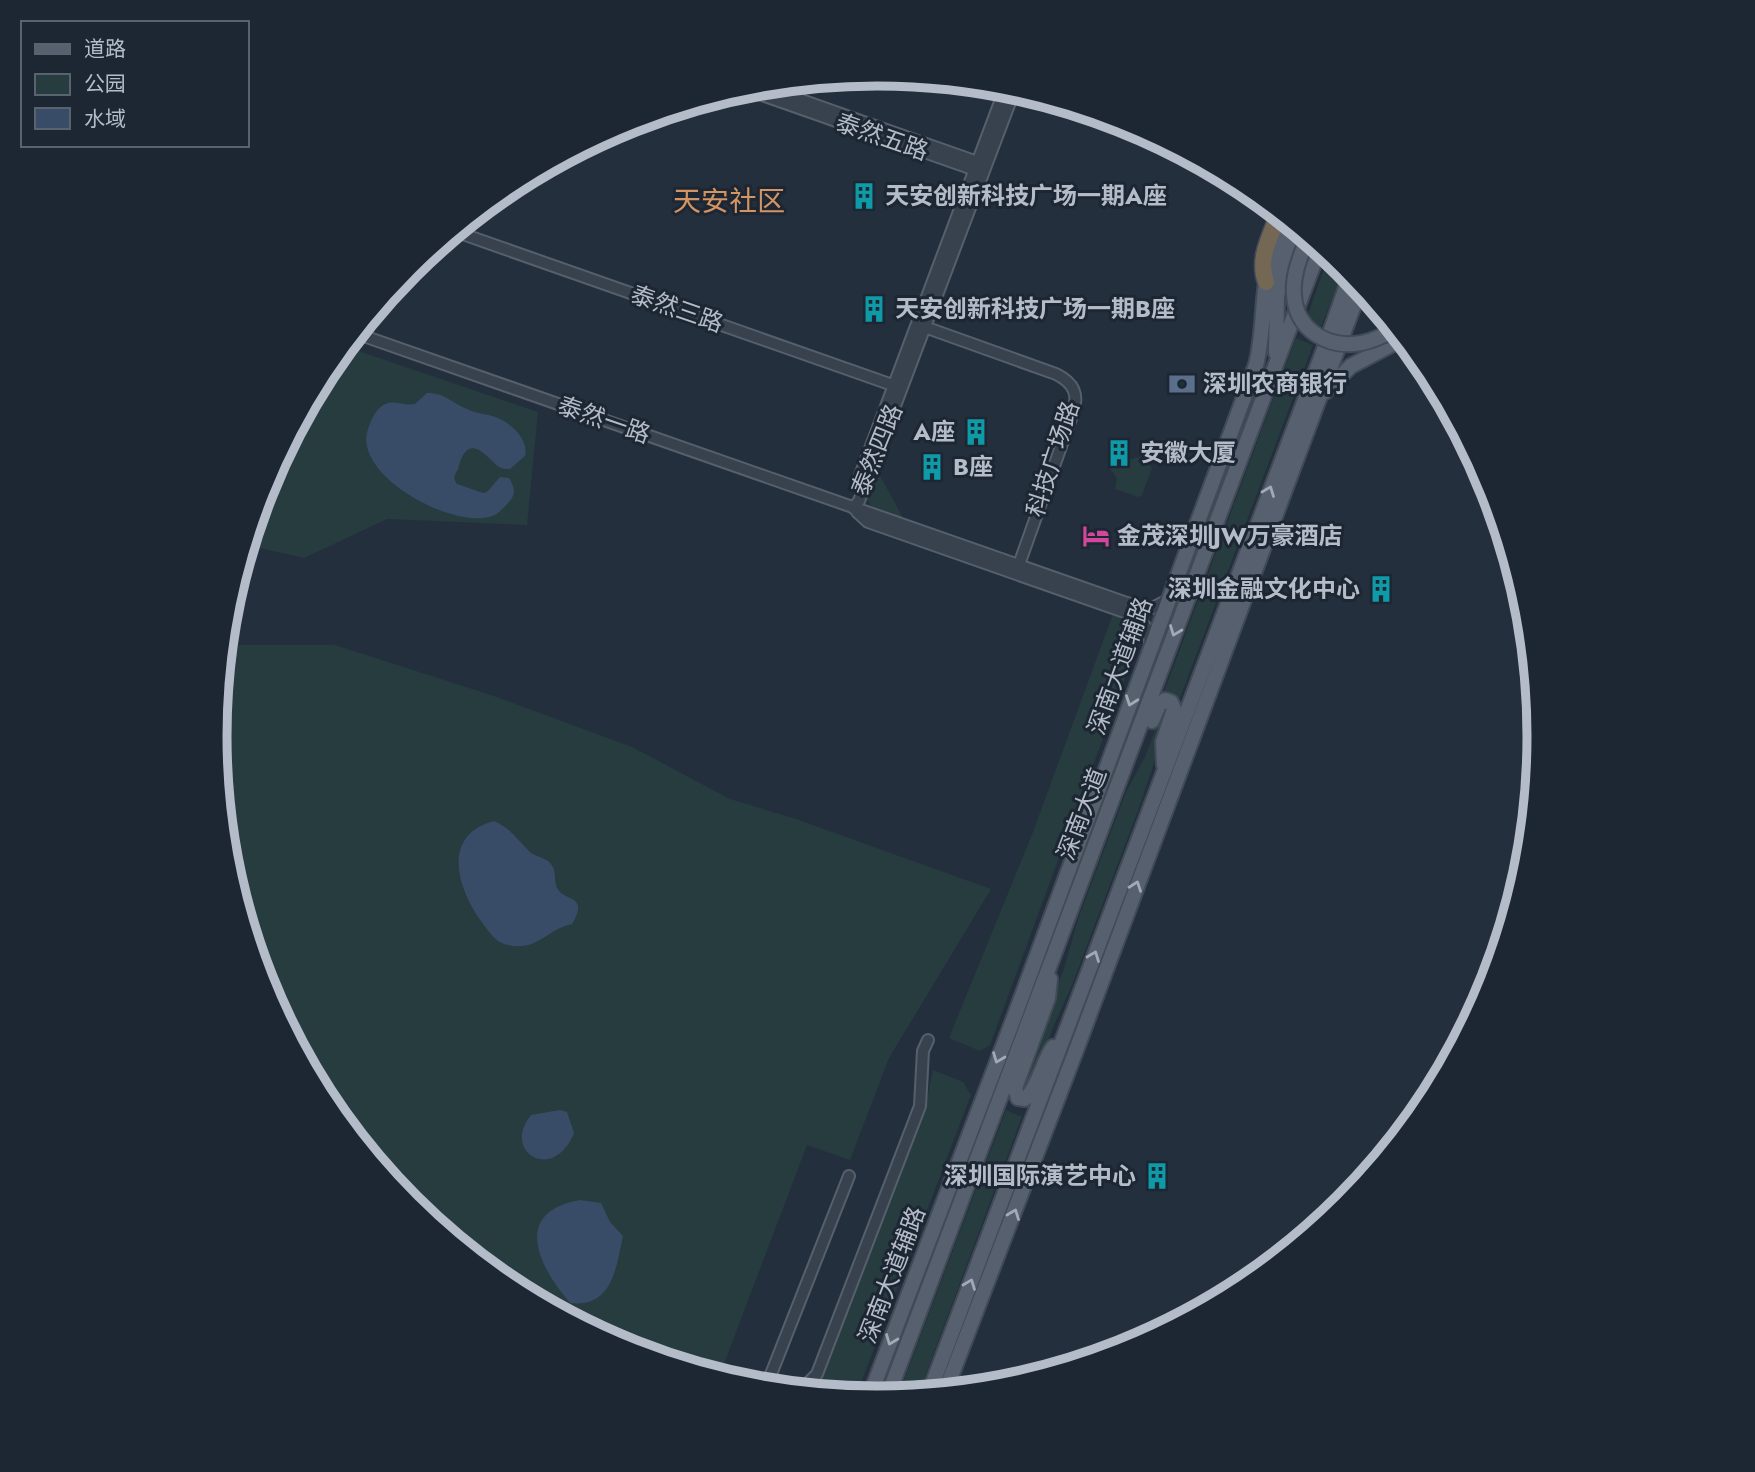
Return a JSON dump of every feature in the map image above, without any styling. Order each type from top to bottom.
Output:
[{"type":"highway","points":[[1266,282],[1263,273],[1264,256],[1276,222]]},
{"type":"main road","name":"深南大道辅路","points":[[874,1386],[1012,1023],[1255,365],[1261,342],[1266,282],[1283,229]]},
{"type":"main road","points":[[1264,315],[1293,236]]},
{"type":"main road","points":[[1305,246],[1295,273],[1293,292],[1305,326],[1321,338],[1342,344],[1391,338]]},
{"type":"main road","points":[[1271,378],[1276,352],[1277,296],[1286,254]]},
{"type":"main road","name":"深南大道","points":[[892,1386],[1316,257]]},
{"type":"main road","points":[[933,1384],[1346,286]]},
{"type":"main road","points":[[949,1382],[1357,297]]},
{"type":"main road","points":[[1312,416],[1329,386],[1339,376],[1393,340]]},
{"type":"main road","points":[[1198,681],[1243,601]]},
{"type":"main road","points":[[1122,774],[1143,743],[1158,705],[1167,700],[1174,709],[1163,742],[1162,777]]},
{"type":"main road","points":[[1108,811],[1116,742]]},
{"type":"main road","points":[[1012,1023],[1050,963]]},
{"type":"main road","points":[[1050,963],[1048,998],[1015,1088],[1018,1098],[1025,1099],[1031,1095],[1044,1061],[1070,1022]]},
{"type":"main road","points":[[1074,1053],[1078,999]]},
{"type":"main road","points":[[978,1157],[979,1108]]},
{"type":"main road","points":[[943,1356],[978,1310]]},
{"type":"street","name":"泰然五路","points":[[781,93],[980,167]]},
{"type":"street","name":"泰然五路","points":[[765,96],[980,167]]},
{"type":"street","name":"泰然四路","points":[[853,508],[859,501],[898,384],[980,167],[1002,98]]},
{"type":"street","name":"泰然四路","points":[[980,167],[1010,99]]},
{"type":"street","name":"泰然三路","points":[[470,230],[898,384]]},
{"type":"street","name":"泰然三路","points":[[464,235],[898,384]]},
{"type":"street","name":"科技广场路","points":[[920,328],[1059,382],[1068,388],[1070,400],[1014,568]]},
{"type":"street","name":"泰然一路","points":[[365,336],[853,508],[869,522],[1142,608],[1158,607],[1168,599]]},
{"type":"street","name":"泰然一路","points":[[1014,568],[1136,617],[1147,629],[1150,650]]},
{"type":"street","points":[[809,1382],[817,1374],[920,1106],[923,1051],[928,1040]]},
{"type":"street","points":[[770,1377],[849,1176]]},
{"type":"green space","points":[[1325,265],[1340,279],[1318,334],[1303,329]]},
{"type":"green space","points":[[1296,338],[1313,345],[1180,698],[1164,692]]},
{"type":"green space","points":[[355,350],[538,412],[527,525],[387,519],[304,558],[256,547],[294,448],[314,411]]},
{"type":"green space","points":[[1143,456],[1152,468],[1142,495],[1138,497],[1115,489],[1117,478],[1108,466]]},
{"type":"green space","points":[[877,470],[903,518],[872,507],[866,498]]},
{"type":"green space","points":[[1113,614],[1125,623],[1131,635],[1130,665],[990,1045],[980,1051],[949,1038],[1033,832]]},
{"type":"green space","points":[[234,645],[335,645],[494,696],[632,747],[730,799],[796,819],[991,889],[889,1058],[850,1160],[807,1145],[723,1367],[668,1352],[590,1319],[516,1277],[449,1225],[389,1165],[337,1097],[294,1024],[262,945],[240,863],[229,779],[227,736]]},
{"type":"green space","points":[[1167,708],[1170,715],[1139,808],[1072,985],[1029,1089],[1025,1092],[1020,1085],[1064,969],[1078,919],[1126,792],[1145,757],[1162,712]]},
{"type":"green space","points":[[933,1070],[963,1082],[971,1095],[860,1386],[818,1383],[926,1104]]},
{"type":"green space","points":[[1006,1110],[1022,1117],[922,1385],[902,1385]]},
{"type":"water","points":[[427,393],[438,394],[471,411],[498,418],[514,428],[522,439],[525,456],[510,469],[499,467],[481,452],[471,448],[462,457],[455,475],[457,484],[483,493],[500,477],[509,478],[514,494],[495,515],[476,518],[434,508],[392,483],[377,467],[368,450],[367,433],[377,411],[388,403],[415,404]]},
{"type":"water","points":[[494,821],[510,831],[530,852],[551,864],[557,888],[577,903],[577,914],[572,924],[527,945],[508,945],[492,936],[465,893],[459,864],[460,850],[466,838],[477,828]]},
{"type":"water","points":[[560,1110],[567,1112],[574,1133],[565,1148],[554,1157],[533,1157],[522,1141],[523,1128],[531,1115]]},
{"type":"water","points":[[580,1200],[601,1203],[610,1222],[623,1236],[614,1272],[604,1292],[584,1303],[570,1303],[541,1258],[538,1228],[545,1216],[558,1206]]},
{"type":"place","name":"天安创新科技广场一期A座","points":[[864,196]]},
{"type":"place","name":"天安创新科技广场一期B座","points":[[874,309]]},
{"type":"place","name":"深圳农商银行","points":[[1182,384]]},
{"type":"place","name":"A座","points":[[976,432]]},
{"type":"place","name":"安徽大厦","points":[[1119,453]]},
{"type":"place","name":"B座","points":[[932,467]]},
{"type":"place","name":"金茂深圳JW万豪酒店","points":[[1096,536]]},
{"type":"place","name":"深圳金融文化中心","points":[[1381,589]]},
{"type":"place","name":"深圳国际演艺中心","points":[[1157,1176]]},
{"type":"district","name":"天安社区","points":[[729,201]]}]
